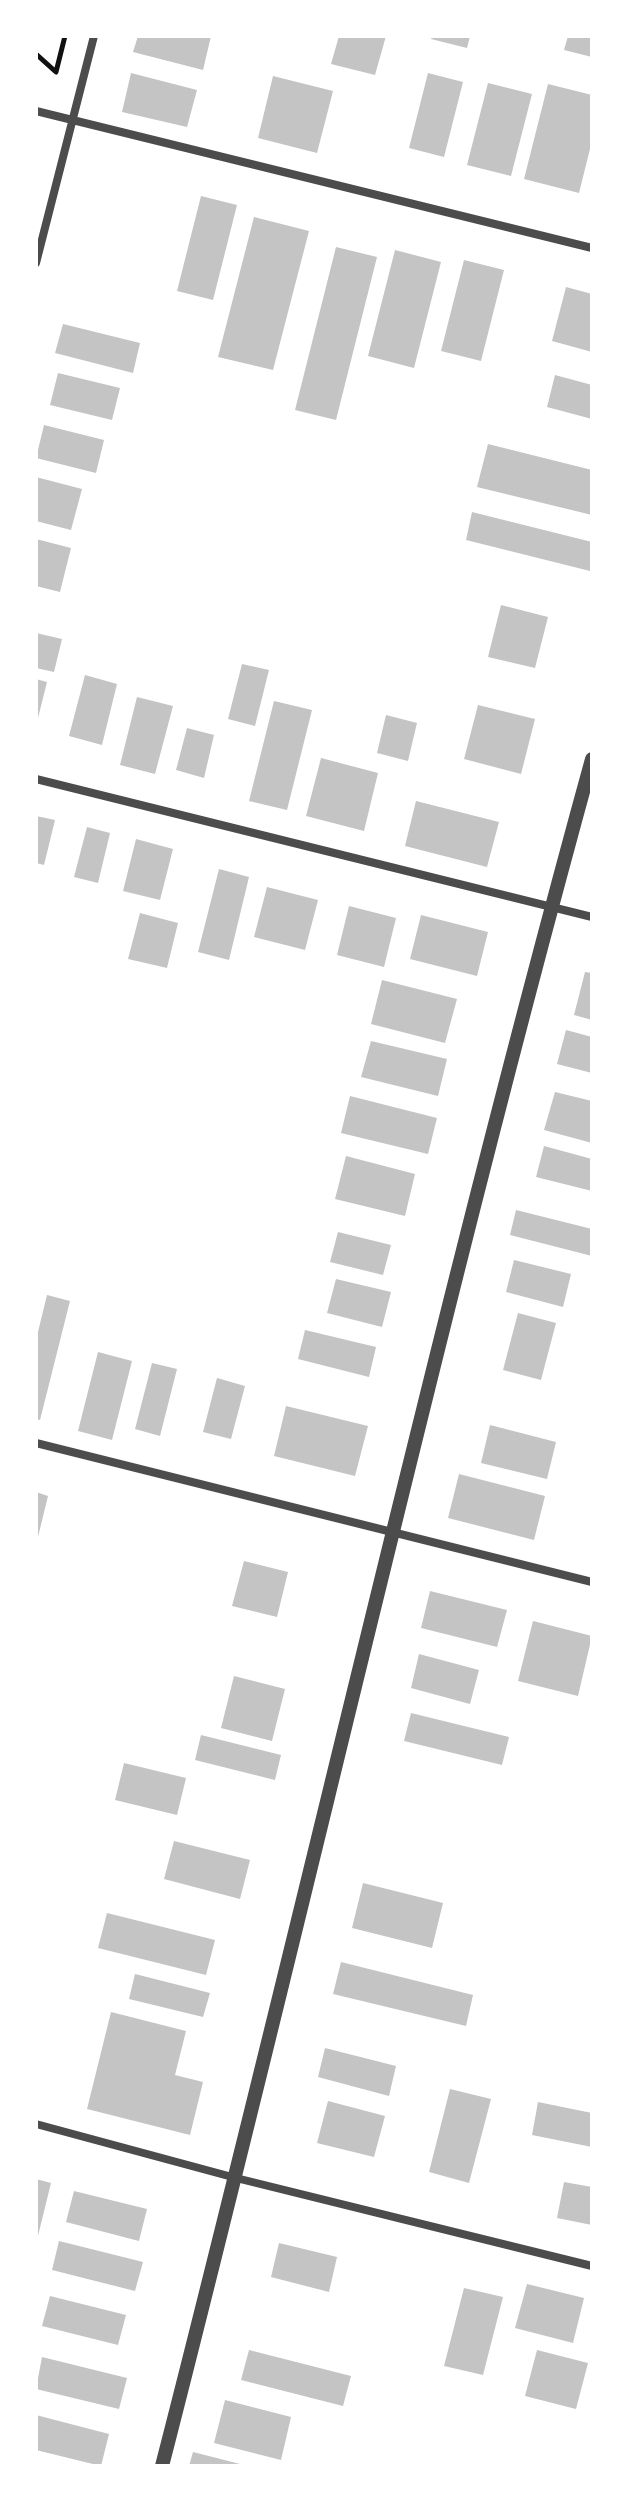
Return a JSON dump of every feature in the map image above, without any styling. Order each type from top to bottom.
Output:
[{"type":"street","points":[[36,263],[94,36]]},
{"type":"street","points":[[36,111],[592,248]]},
{"type":"street","points":[[162,2466],[236,2178],[392,1532],[551,906],[592,759]]},
{"type":"street","points":[[36,779],[592,917]]},
{"type":"street","points":[[36,1443],[592,1582]]},
{"type":"street","points":[[36,2124],[236,2178],[592,2266]]},
{"type":"path","points":[[36,54],[56,72],[65,36]]},
{"type":"building","points":[[138,36],[211,36],[203,70],[133,52]]},
{"type":"building","points":[[339,36],[386,36],[375,75],[331,64]]},
{"type":"building","points":[[432,36],[470,36],[467,48],[431,39]]},
{"type":"building","points":[[568,36],[592,36],[592,57],[564,50]]},
{"type":"building","points":[[131,73],[197,90],[187,127],[122,112]]},
{"type":"building","points":[[428,73],[463,82],[444,157],[409,148]]},
{"type":"building","points":[[273,76],[333,91],[317,153],[258,138]]},
{"type":"building","points":[[488,83],[532,94],[511,176],[467,165]]},
{"type":"building","points":[[548,84],[592,95],[592,141],[579,193],[524,179]]},
{"type":"building","points":[[201,196],[237,205],[213,300],[177,291]]},
{"type":"building","points":[[254,217],[309,231],[273,370],[218,357]]},
{"type":"building","points":[[336,247],[377,257],[336,420],[295,410]]},
{"type":"building","points":[[395,250],[441,262],[414,368],[368,356]]},
{"type":"building","points":[[464,260],[504,270],[481,361],[441,351]]},
{"type":"building","points":[[566,287],[592,294],[592,352],[552,341]]},
{"type":"building","points":[[63,324],[140,343],[133,373],[55,353]]},
{"type":"building","points":[[58,373],[120,388],[112,420],[50,405]]},
{"type":"building","points":[[555,375],[592,385],[592,419],[547,407]]},
{"type":"building","points":[[44,425],[104,440],[96,473],[36,458]]},
{"type":"building","points":[[488,444],[592,470],[592,515],[477,487]]},
{"type":"building","points":[[36,477],[82,489],[71,530],[36,521]]},
{"type":"building","points":[[472,512],[592,542],[590,571],[466,540]]},
{"type":"building","points":[[36,539],[71,548],[60,592],[36,586]]},
{"type":"building","points":[[501,605],[548,617],[535,668],[488,657]]},
{"type":"building","points":[[36,633],[62,639],[54,672],[36,668]]},
{"type":"building","points":[[242,664],[269,670],[255,726],[228,719]]},
{"type":"building","points":[[85,675],[117,684],[102,745],[69,736]]},
{"type":"building","points":[[36,679],[47,682],[37,722],[36,722]]},
{"type":"building","points":[[137,697],[173,706],[155,774],[120,765]]},
{"type":"building","points":[[274,701],[312,710],[287,810],[249,801]]},
{"type":"building","points":[[478,705],[535,719],[521,774],[464,759]]},
{"type":"building","points":[[386,715],[417,723],[408,761],[377,753]]},
{"type":"building","points":[[187,728],[214,735],[204,778],[176,770]]},
{"type":"building","points":[[321,758],[378,773],[364,831],[306,816]]},
{"type":"building","points":[[416,801],[499,822],[487,867],[405,846]]},
{"type":"building","points":[[36,816],[55,820],[44,865],[36,863]]},
{"type":"building","points":[[87,827],[110,833],[98,883],[74,877]]},
{"type":"building","points":[[136,839],[173,849],[160,900],[123,891]]},
{"type":"building","points":[[219,869],[249,877],[229,960],[198,952]]},
{"type":"building","points":[[267,887],[318,900],[305,950],[254,937]]},
{"type":"building","points":[[349,906],[396,918],[384,967],[337,955]]},
{"type":"building","points":[[140,913],[178,923],[167,968],[128,959]]},
{"type":"building","points":[[421,915],[488,932],[477,976],[410,959]]},
{"type":"building","points":[[585,972],[592,973],[592,1020],[574,1015]]},
{"type":"building","points":[[382,980],[457,999],[445,1043],[371,1024]]},
{"type":"building","points":[[566,1030],[592,1037],[592,1073],[557,1064]]},
{"type":"building","points":[[371,1041],[447,1059],[438,1096],[361,1077]]},
{"type":"building","points":[[555,1092],[592,1101],[592,1143],[544,1130]]},
{"type":"building","points":[[350,1096],[437,1118],[428,1154],[341,1133]]},
{"type":"building","points":[[544,1146],[592,1159],[592,1191],[536,1177]]},
{"type":"building","points":[[346,1156],[415,1174],[405,1216],[335,1199]]},
{"type":"building","points":[[516,1210],[592,1229],[592,1256],[510,1235]]},
{"type":"building","points":[[338,1232],[391,1245],[383,1275],[330,1262]]},
{"type":"building","points":[[514,1260],[571,1274],[563,1307],[506,1292]]},
{"type":"building","points":[[336,1279],[391,1292],[382,1327],[327,1313]]},
{"type":"building","points":[[47,1295],[70,1301],[40,1420],[36,1419],[36,1340]]},
{"type":"building","points":[[518,1313],[556,1323],[541,1380],[503,1370]]},
{"type":"building","points":[[305,1330],[376,1347],[369,1377],[298,1359]]},
{"type":"building","points":[[98,1352],[132,1361],[112,1440],[78,1431]]},
{"type":"building","points":[[152,1363],[177,1369],[160,1436],[135,1429]]},
{"type":"building","points":[[217,1378],[245,1386],[231,1439],[203,1432]]},
{"type":"building","points":[[286,1406],[368,1426],[355,1476],[274,1456]]},
{"type":"building","points":[[490,1425],[556,1442],[547,1479],[481,1463]]},
{"type":"building","points":[[459,1474],[545,1496],[534,1540],[448,1518]]},
{"type":"building","points":[[36,1492],[48,1496],[37,1541],[36,1540]]},
{"type":"building","points":[[244,1561],[288,1572],[277,1617],[232,1606]]},
{"type":"building","points":[[430,1591],[507,1610],[497,1647],[421,1628]]},
{"type":"building","points":[[533,1621],[592,1636],[578,1696],[518,1681]]},
{"type":"building","points":[[419,1654],[479,1670],[470,1704],[411,1688]]},
{"type":"building","points":[[234,1676],[285,1689],[272,1741],[221,1728]]},
{"type":"building","points":[[411,1713],[509,1737],[502,1765],[404,1741]]},
{"type":"building","points":[[201,1735],[281,1755],[275,1780],[195,1760]]},
{"type":"building","points":[[124,1763],[186,1778],[177,1815],[115,1800]]},
{"type":"building","points":[[174,1841],[250,1860],[240,1899],[164,1879]]},
{"type":"building","points":[[363,1883],[443,1903],[432,1948],[352,1928]]},
{"type":"building","points":[[107,1913],[215,1940],[206,1975],[98,1948]]},
{"type":"building","points":[[341,1962],[473,1995],[466,2026],[333,1994]]},
{"type":"building","points":[[135,1974],[210,1993],[203,2017],[129,1999]]},
{"type":"building","points":[[111,2012],[186,2031],[175,2075],[203,2082],[190,2135],[87,2109]]},
{"type":"building","points":[[325,2048],[396,2066],[389,2096],[318,2077]]},
{"type":"building","points":[[450,2089],[491,2099],[469,2183],[429,2172]]},
{"type":"building","points":[[328,2101],[385,2116],[374,2157],[317,2143]]},
{"type":"building","points":[[538,2102],[592,2113],[592,2147],[532,2135]]},
{"type":"building","points":[[36,2179],[51,2183],[37,2240],[36,2240]]},
{"type":"building","points":[[564,2182],[592,2187],[592,2225],[557,2218]]},
{"type":"building","points":[[74,2191],[147,2209],[139,2241],[66,2222]]},
{"type":"building","points":[[59,2241],[143,2262],[135,2291],[52,2270]]},
{"type":"building","points":[[279,2243],[337,2257],[329,2292],[271,2277]]},
{"type":"building","points":[[527,2284],[584,2298],[573,2343],[515,2328]]},
{"type":"building","points":[[464,2288],[503,2297],[483,2375],[444,2366]]},
{"type":"building","points":[[50,2296],[126,2315],[118,2345],[42,2326]]},
{"type":"building","points":[[249,2350],[351,2376],[343,2406],[241,2380]]},
{"type":"building","points":[[537,2350],[588,2363],[576,2409],[525,2396]]},
{"type":"building","points":[[42,2357],[127,2378],[119,2409],[36,2389]]},
{"type":"building","points":[[225,2400],[291,2417],[281,2460],[214,2443]]},
{"type":"building","points":[[36,2415],[109,2434],[101,2466],[36,2450]]},
{"type":"building","points":[[193,2452],[244,2465],[244,2466],[189,2466]]}]
